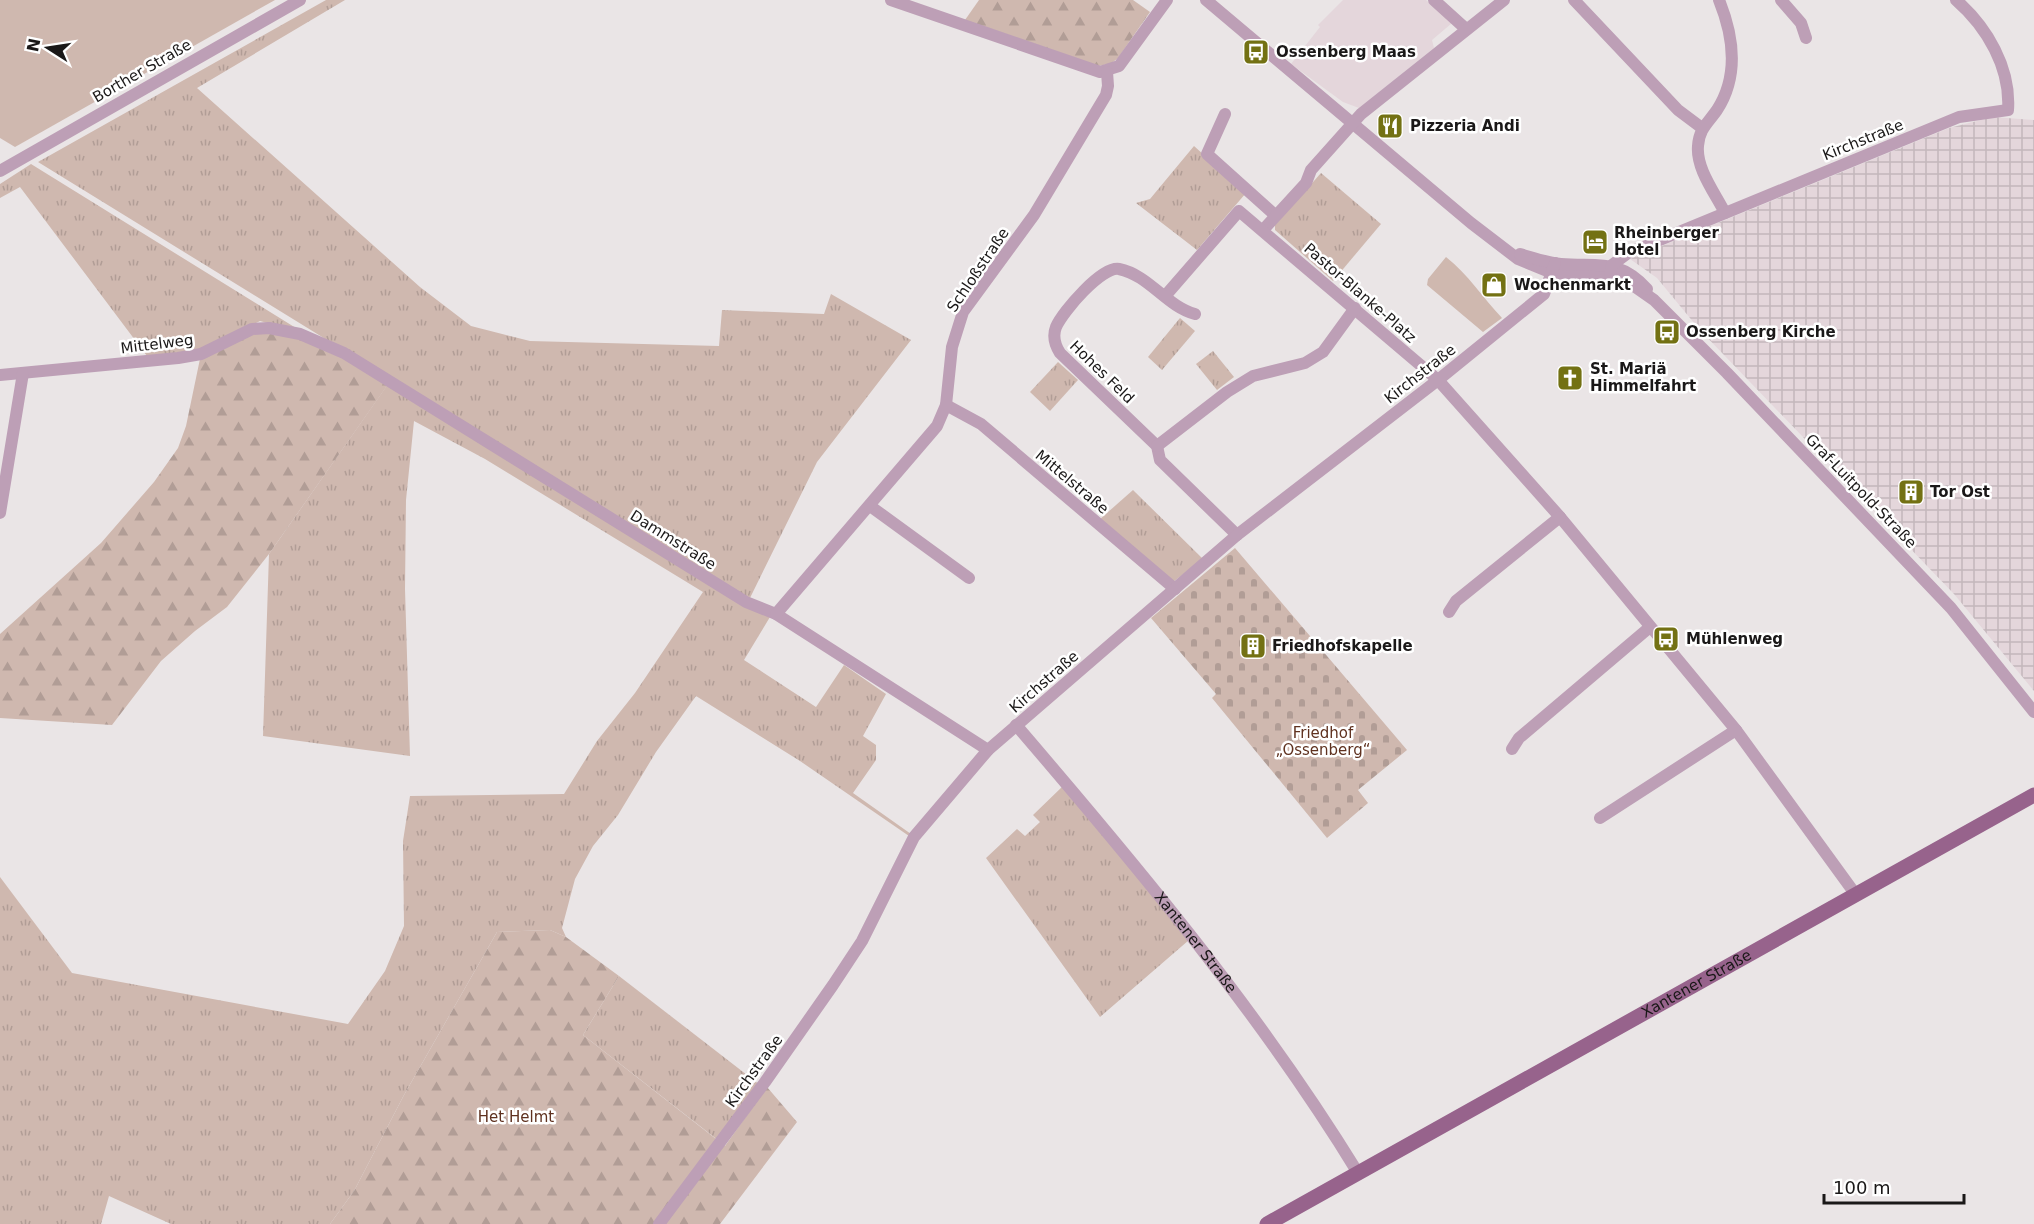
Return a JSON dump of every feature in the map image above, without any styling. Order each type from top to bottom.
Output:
[{"type":"main road","name":"Xantener Straße","points":[[1267,1224],[2034,795]]},
{"type":"street","name":"Borther Straße","points":[[0,171],[27,158],[300,0]]},
{"type":"street","points":[[891,0],[1071,64],[1094,71],[1107,72],[1125,60],[1167,0]]},
{"type":"street","name":"Graf-Luitpold-Straße","points":[[1206,0],[1506,251],[1523,262],[1553,268],[1611,271],[1635,277],[1654,300],[1727,373],[1951,608],[2034,712]]},
{"type":"street","points":[[1434,0],[1466,29]]},
{"type":"street","points":[[1263,230],[1306,183],[1311,170],[1354,122],[1504,0]]},
{"type":"street","points":[[1574,0],[1678,110],[1702,128]]},
{"type":"street","points":[[1719,0],[1730,36],[1733,69],[1727,95],[1702,128],[1698,145],[1699,163],[1725,213]]},
{"type":"street","points":[[1781,0],[1801,23],[1806,38]]},
{"type":"street","name":"Kirchstraße","points":[[1611,271],[1628,253],[1959,117],[2008,110],[2009,95],[2005,78],[1988,35],[1956,0]]},
{"type":"street","name":"Schloßstraße","points":[[777,614],[937,426],[946,405],[952,347],[963,312],[1034,216],[1106,95],[1109,81],[1107,72]]},
{"type":"street","points":[[1225,114],[1207,154],[1275,215]]},
{"type":"street","name":"Pastor-Blanke-Platz","points":[[1166,295],[1239,211],[1438,380]]},
{"type":"street","name":"Kirchstraße","points":[[659,1224],[765,1082],[862,941],[914,837],[988,750],[1237,536],[1438,380],[1544,294],[1553,268]]},
{"type":"street","name":"Hohes Feld","points":[[1195,314],[1186,312],[1166,295],[1126,271],[1109,269],[1100,274],[1062,318],[1056,328],[1054,344],[1060,354],[1157,446],[1160,459],[1237,536]]},
{"type":"street","points":[[1157,446],[1227,392],[1253,376],[1305,363],[1323,352],[1355,308]]},
{"type":"street","name":"Mittelweg","points":[[0,375],[201,354],[252,329],[269,328],[300,334],[344,353]]},
{"type":"street","name":"Dammstraße","points":[[344,353],[736,596],[777,614],[988,750]]},
{"type":"street","points":[[0,513],[23,373]]},
{"type":"street","points":[[1438,380],[1560,517],[1736,730],[1856,895]]},
{"type":"street","name":"Mittelstraße","points":[[946,405],[981,424],[1174,589]]},
{"type":"street","points":[[870,506],[969,578]]},
{"type":"street","points":[[1449,612],[1456,602],[1560,517]]},
{"type":"street","points":[[1512,749],[1519,738],[1650,627]]},
{"type":"street","name":"Xantener Straße","points":[[1016,725],[1088,809],[1239,998],[1359,1173]]},
{"type":"street","points":[[1600,818],[1736,730]]},
{"type":"shaded area","points":[[1343,0],[1426,0],[1452,23],[1432,40],[1434,48],[1359,108],[1343,102],[1291,64],[1320,27],[1318,25]]},
{"type":"shaded area","points":[[1993,117],[2034,120],[2034,691],[1954,594],[1699,329],[1657,278],[1630,259],[1949,128]]},
{"type":"green space","points":[[0,0],[275,0],[15,147],[0,138]]},
{"type":"green space","points":[[326,0],[345,0],[197,88],[420,287],[471,326],[530,341],[719,346],[722,310],[824,314],[831,294],[911,340],[817,462],[749,600],[38,162]]},
{"type":"green space","points":[[979,0],[1133,0],[1150,12],[1118,58],[1112,63],[1099,66],[965,20]]},
{"type":"green space","points":[[1194,146],[1246,193],[1197,250],[1136,203],[1150,199]]},
{"type":"green space","points":[[31,164],[304,333],[260,321],[205,349],[147,356],[20,187],[0,198],[0,184]]},
{"type":"green space","points":[[1321,173],[1381,224],[1333,281],[1275,230],[1275,225]]},
{"type":"green space","points":[[1446,257],[1468,278],[1502,318],[1483,332],[1427,285],[1428,279]]},
{"type":"green space","points":[[1180,318],[1195,331],[1162,370],[1148,357]]},
{"type":"green space","points":[[252,329],[300,334],[389,383],[269,554],[227,607],[161,661],[112,725],[0,718],[0,634],[101,543],[154,482],[178,448],[186,426],[201,354]]},
{"type":"green space","points":[[1213,351],[1234,377],[1217,390],[1196,364]]},
{"type":"green space","points":[[1058,362],[1078,380],[1050,411],[1030,392]]},
{"type":"green space","points":[[388,384],[770,617],[744,660],[816,707],[844,665],[886,694],[863,736],[876,745],[876,760],[853,793],[911,834],[909,836],[800,761],[696,696],[656,752],[618,815],[593,846],[575,879],[562,928],[566,937],[550,930],[497,932],[404,1095],[354,1191],[330,1224],[171,1224],[109,1196],[101,1224],[0,1224],[0,877],[72,973],[348,1024],[385,971],[404,926],[403,841],[410,796],[564,794],[597,741],[635,693],[703,592],[485,459],[414,421],[406,500],[405,589],[410,756],[263,736],[269,554]]},
{"type":"green space","points":[[1133,490],[1203,559],[1173,582],[1099,520]]},
{"type":"green space","name":"Friedhof „Ossenberg“","points":[[1235,548],[1407,750],[1358,790],[1368,803],[1327,838],[1212,698],[1216,694],[1151,618]]},
{"type":"green space","points":[[1063,786],[1189,940],[1100,1017],[986,858],[1017,829],[1025,836],[1040,822],[1033,815]]},
{"type":"green space","name":"Het Helmt","points":[[550,930],[566,937],[619,976],[583,1035],[725,1146],[767,1087],[797,1122],[720,1224],[330,1224],[354,1191],[404,1095],[497,932]]},
{"type":"green space","points":[[619,976],[760,1085],[719,1141],[583,1035]]},
{"type":"place","name":"Ossenberg Maas","points":[[1256,52]]},
{"type":"place","name":"Pizzeria Andi","points":[[1390,126]]},
{"type":"place","name":"Rheinberger Hotel","points":[[1595,242]]},
{"type":"place","name":"Wochenmarkt","points":[[1494,285]]},
{"type":"place","name":"Ossenberg Kirche","points":[[1667,332]]},
{"type":"place","name":"St. Mariä Himmelfahrt","points":[[1570,378]]},
{"type":"place","name":"Tor Ost","points":[[1911,492]]},
{"type":"place","name":"Mühlenweg","points":[[1666,639]]},
{"type":"place","name":"Friedhofskapelle","points":[[1253,646]]}]
